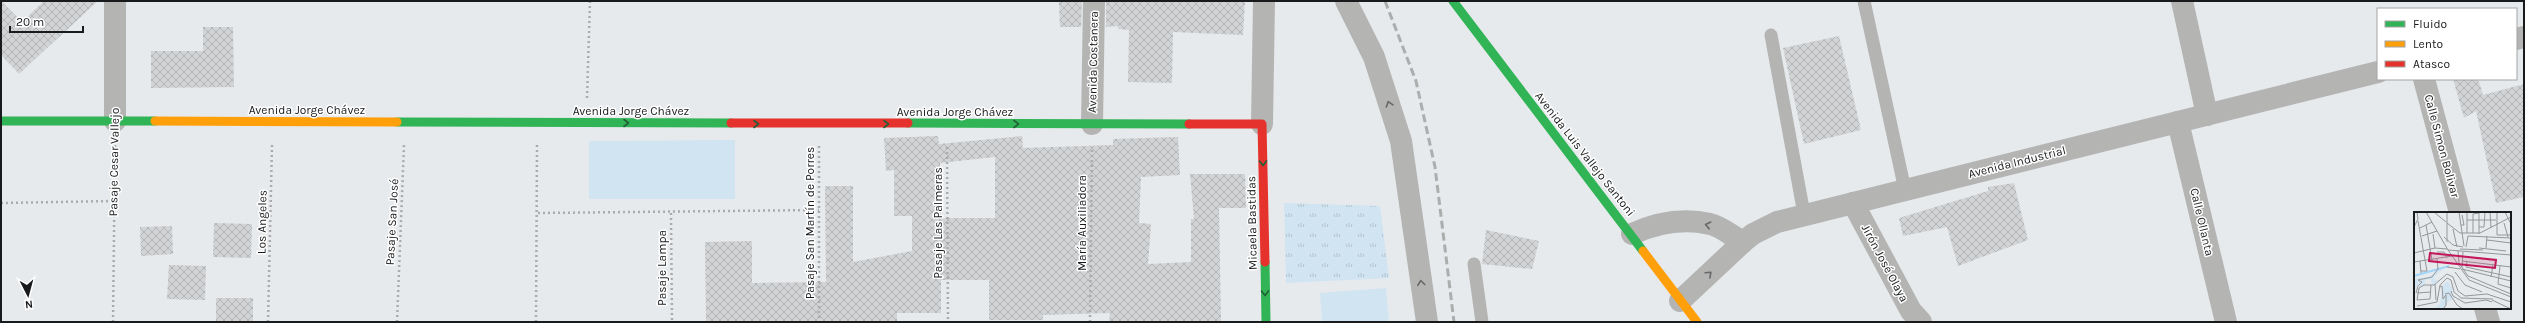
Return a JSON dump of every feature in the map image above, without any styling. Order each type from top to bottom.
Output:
[{"type":"street","name":"Pasaje Cesar Vallejo","points":[[115,1],[115,121]]},
{"type":"street","name":"Avenida Costanera","points":[[1092,124],[1094,1]]},
{"type":"street","points":[[1262,124],[1264,1]]},
{"type":"street","points":[[1346,1],[1374,57],[1401,140],[1427,322]]},
{"type":"street","name":"Avenida Luis Vallejo Santoni","points":[[1453,1],[1632,234],[1697,322]]},
{"type":"street","points":[[2182,1],[2207,115]]},
{"type":"street","name":"Avenida Industrial","points":[[1680,300],[1753,234],[1778,222],[1804,214],[2377,72]]},
{"type":"street","name":"Calle Simon Bolivar","points":[[2424,80],[2460,212]]},
{"type":"street","name":"Avenida Jorge Chávez","points":[[1,121],[1262,124]]},
{"type":"street","name":"Calle Ollanta","points":[[2178,122],[2226,322]]},
{"type":"street","name":"Micaela Bastidas","points":[[1262,124],[1266,322]]},
{"type":"street","name":"Jirón José Olaya","points":[[1853,203],[1911,311],[1921,322]]},
{"type":"street","points":[[1632,234],[1649,226],[1668,222],[1688,222],[1712,224],[1743,242]]},
{"type":"street","points":[[2485,309],[2489,322]]},
{"type":"lane","points":[[1864,1],[1904,190]]},
{"type":"lane","points":[[1771,35],[1804,214]]},
{"type":"lane","points":[[1474,264],[1482,322]]},
{"type":"path","points":[[586,123],[590,1]]},
{"type":"path","name":"Pasaje Cesar Vallejo","points":[[113,322],[115,121]]},
{"type":"path","name":"Los Angeles","points":[[268,322],[273,122]]},
{"type":"path","name":"Pasaje San José","points":[[397,322],[406,122]]},
{"type":"path","points":[[536,123],[538,214],[536,322]]},
{"type":"path","name":"Pasaje San Martín de Porres","points":[[819,124],[819,322]]},
{"type":"path","name":"Pasaje Las Palmeras","points":[[947,124],[948,322]]},
{"type":"path","name":"María Auxiliadora","points":[[1090,322],[1092,124]]},
{"type":"path","points":[[1,203],[114,201]]},
{"type":"path","points":[[538,214],[819,210]]},
{"type":"path","name":"Pasaje Lampa","points":[[671,213],[672,322]]},
{"type":"green space","points":[[735,140],[735,199],[589,199],[589,141]]},
{"type":"green space","points":[[1284,203],[1380,206],[1389,278],[1286,283]]},
{"type":"green space","points":[[1386,288],[1389,322],[1322,322],[1320,293]]},
{"type":"building","points":[[1,1],[22,22],[44,1],[98,1],[19,74],[1,55]]},
{"type":"building","points":[[1059,1],[1082,1],[1081,27],[1060,27]]},
{"type":"building","points":[[1106,1],[1245,1],[1243,35],[1173,32],[1172,83],[1128,82],[1129,30],[1118,29],[1118,26],[1106,27]]},
{"type":"building","points":[[203,27],[233,27],[234,87],[151,88],[151,51],[203,51]]},
{"type":"building","points":[[1839,36],[1861,130],[1804,144],[1783,48]]},
{"type":"building","points":[[2453,80],[2478,80],[2483,95],[2524,84],[2524,197],[2496,203],[2476,111],[2464,118]]},
{"type":"building","points":[[938,136],[939,144],[1022,136],[1023,148],[1113,145],[1113,139],[1178,137],[1180,175],[1141,177],[1139,223],[1151,224],[1148,264],[1191,262],[1191,219],[1194,219],[1190,174],[1245,174],[1246,208],[1219,208],[1221,322],[1109,322],[1110,313],[1043,315],[1043,320],[989,320],[989,280],[941,280],[941,313],[897,313],[897,322],[706,322],[705,242],[752,241],[752,283],[826,282],[825,186],[853,186],[853,262],[912,251],[912,216],[894,216],[894,170],[886,171],[884,138]],"holes":[[[995,157],[995,218],[941,218],[940,163]]]},
{"type":"building","points":[[2014,183],[2028,240],[1958,266],[1947,227],[1903,236],[1899,218],[1988,191],[1988,187]]},
{"type":"building","points":[[214,223],[252,224],[251,258],[213,257]]},
{"type":"building","points":[[172,226],[173,254],[141,256],[140,227]]},
{"type":"building","points":[[1486,230],[1539,241],[1532,269],[1482,264]]},
{"type":"building","points":[[169,265],[206,266],[205,300],[167,299]]},
{"type":"building","points":[[216,298],[253,298],[253,322],[216,322]]},
{"type":"railway","points":[[1385,1],[1416,81],[1435,167],[1454,322]]},
{"type":"traffic: fast","points":[[1453,1],[1643,251]]},
{"type":"traffic: fast","points":[[1,121],[155,121]]},
{"type":"traffic: fast","points":[[397,122],[731,123]]},
{"type":"traffic: fast","points":[[908,123],[1189,124]]},
{"type":"traffic: fast","points":[[1265,262],[1266,322]]},
{"type":"traffic: slow","points":[[155,121],[397,122]]},
{"type":"traffic: slow","points":[[1643,251],[1697,322]]},
{"type":"traffic: jam","points":[[731,123],[908,123]]},
{"type":"traffic: jam","points":[[1189,124],[1262,124],[1265,262]]}]
